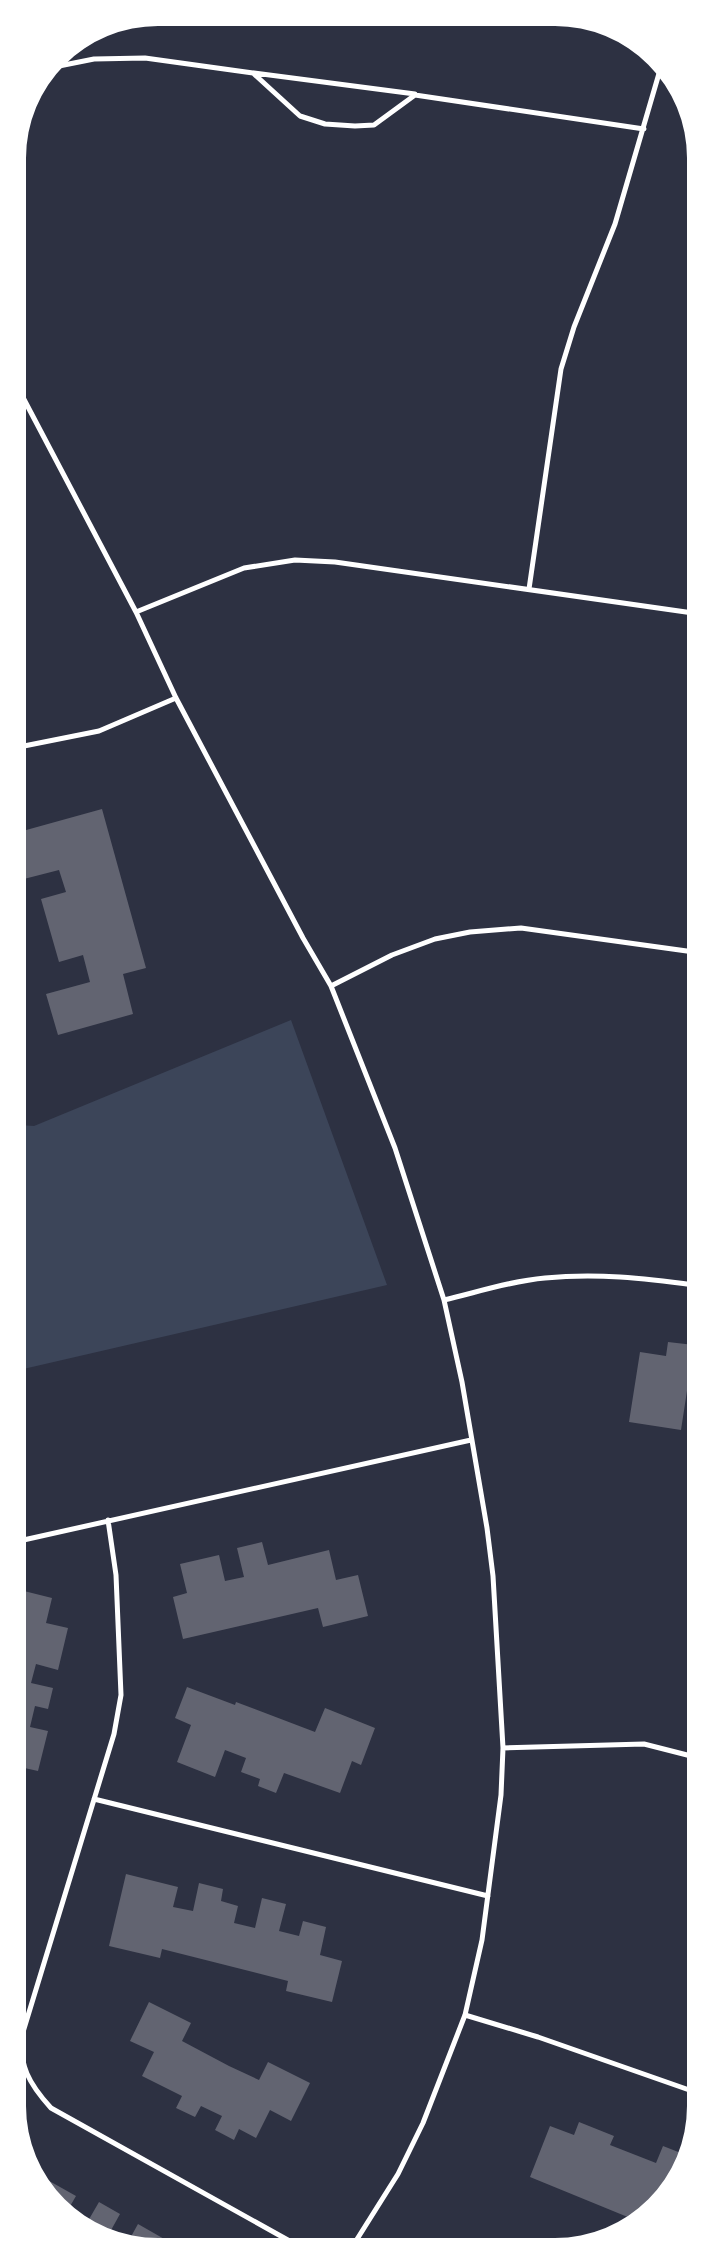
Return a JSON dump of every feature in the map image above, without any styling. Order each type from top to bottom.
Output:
[{"type":"street","points":[[65,65],[94,59],[145,58],[644,129]]},
{"type":"street","points":[[254,73],[300,116],[325,124],[374,125],[415,95]]},
{"type":"street","points":[[529,589],[561,369],[574,327],[615,224],[658,77]]},
{"type":"street","points":[[27,405],[136,612],[176,698],[303,938],[331,986],[395,1148],[444,1300],[462,1382],[487,1528],[493,1576],[503,1748],[501,1795],[482,1940],[465,2016],[423,2123],[398,2174],[358,2238]]},
{"type":"street","points":[[136,612],[237,570],[272,562],[295,560],[335,562],[687,612]]},
{"type":"street","points":[[27,745],[99,731],[176,698]]},
{"type":"street","points":[[331,986],[392,955],[435,939],[470,932],[521,928],[687,951]]},
{"type":"street","points":[[444,1300],[544,1278],[583,1276],[646,1278],[686,1284]]},
{"type":"street","points":[[26,1539],[471,1440]]},
{"type":"street","points":[[26,2022],[114,1734],[121,1695],[116,1575],[108,1520]]},
{"type":"street","points":[[503,1748],[644,1744],[686,1754]]},
{"type":"street","points":[[94,1799],[488,1896]]},
{"type":"street","points":[[465,2016],[538,2037],[686,2089]]},
{"type":"street","points":[[26,2072],[34,2090],[52,2108],[284,2238]]},
{"type":"shaded area","points":[[291,1020],[387,1285],[26,1368],[27,1126],[34,1126]]},
{"type":"building","points":[[102,809],[146,968],[123,974],[133,1014],[58,1035],[46,994],[90,982],[83,955],[59,962],[41,899],[66,892],[59,870],[27,878],[27,830]]},
{"type":"building","points":[[668,1342],[686,1344],[686,1395],[681,1430],[629,1422],[640,1352],[666,1356]]},
{"type":"building","points":[[262,1542],[268,1565],[329,1550],[336,1580],[358,1575],[368,1616],[323,1627],[318,1608],[183,1639],[173,1597],[187,1593],[180,1564],[219,1555],[225,1581],[244,1577],[237,1548]]},
{"type":"building","points":[[26,1592],[52,1598],[46,1623],[68,1628],[58,1670],[36,1664],[31,1683],[53,1688],[48,1709],[35,1706],[30,1727],[48,1731],[38,1771],[26,1768]]},
{"type":"building","points":[[187,1687],[235,1705],[236,1702],[315,1732],[325,1708],[375,1728],[361,1765],[352,1761],[340,1793],[284,1773],[276,1793],[258,1786],[260,1779],[241,1772],[246,1758],[225,1750],[215,1777],[177,1762],[191,1725],[175,1718]]},
{"type":"building","points":[[126,1874],[178,1887],[173,1907],[193,1911],[199,1883],[223,1889],[221,1901],[238,1906],[234,1923],[255,1928],[262,1898],[286,1904],[279,1931],[299,1936],[303,1921],[326,1927],[320,1955],[342,1961],[332,2002],[286,1991],[288,1981],[162,1949],[160,1958],[109,1946]]},
{"type":"building","points":[[149,2002],[191,2023],[182,2041],[229,2066],[259,2080],[268,2062],[310,2083],[291,2121],[270,2110],[256,2138],[239,2129],[234,2140],[215,2130],[222,2116],[201,2106],[195,2117],[176,2108],[182,2096],[142,2076],[154,2052],[130,2041]]},
{"type":"building","points":[[579,2122],[614,2136],[610,2145],[656,2163],[663,2146],[678,2152],[673,2164],[654,2193],[626,2216],[530,2177],[550,2126],[574,2135]]},
{"type":"building","points":[[51,2182],[76,2196],[71,2204]]},
{"type":"building","points":[[99,2202],[120,2214],[112,2229],[90,2218]]},
{"type":"building","points":[[138,2224],[162,2238],[141,2237],[132,2235]]}]
